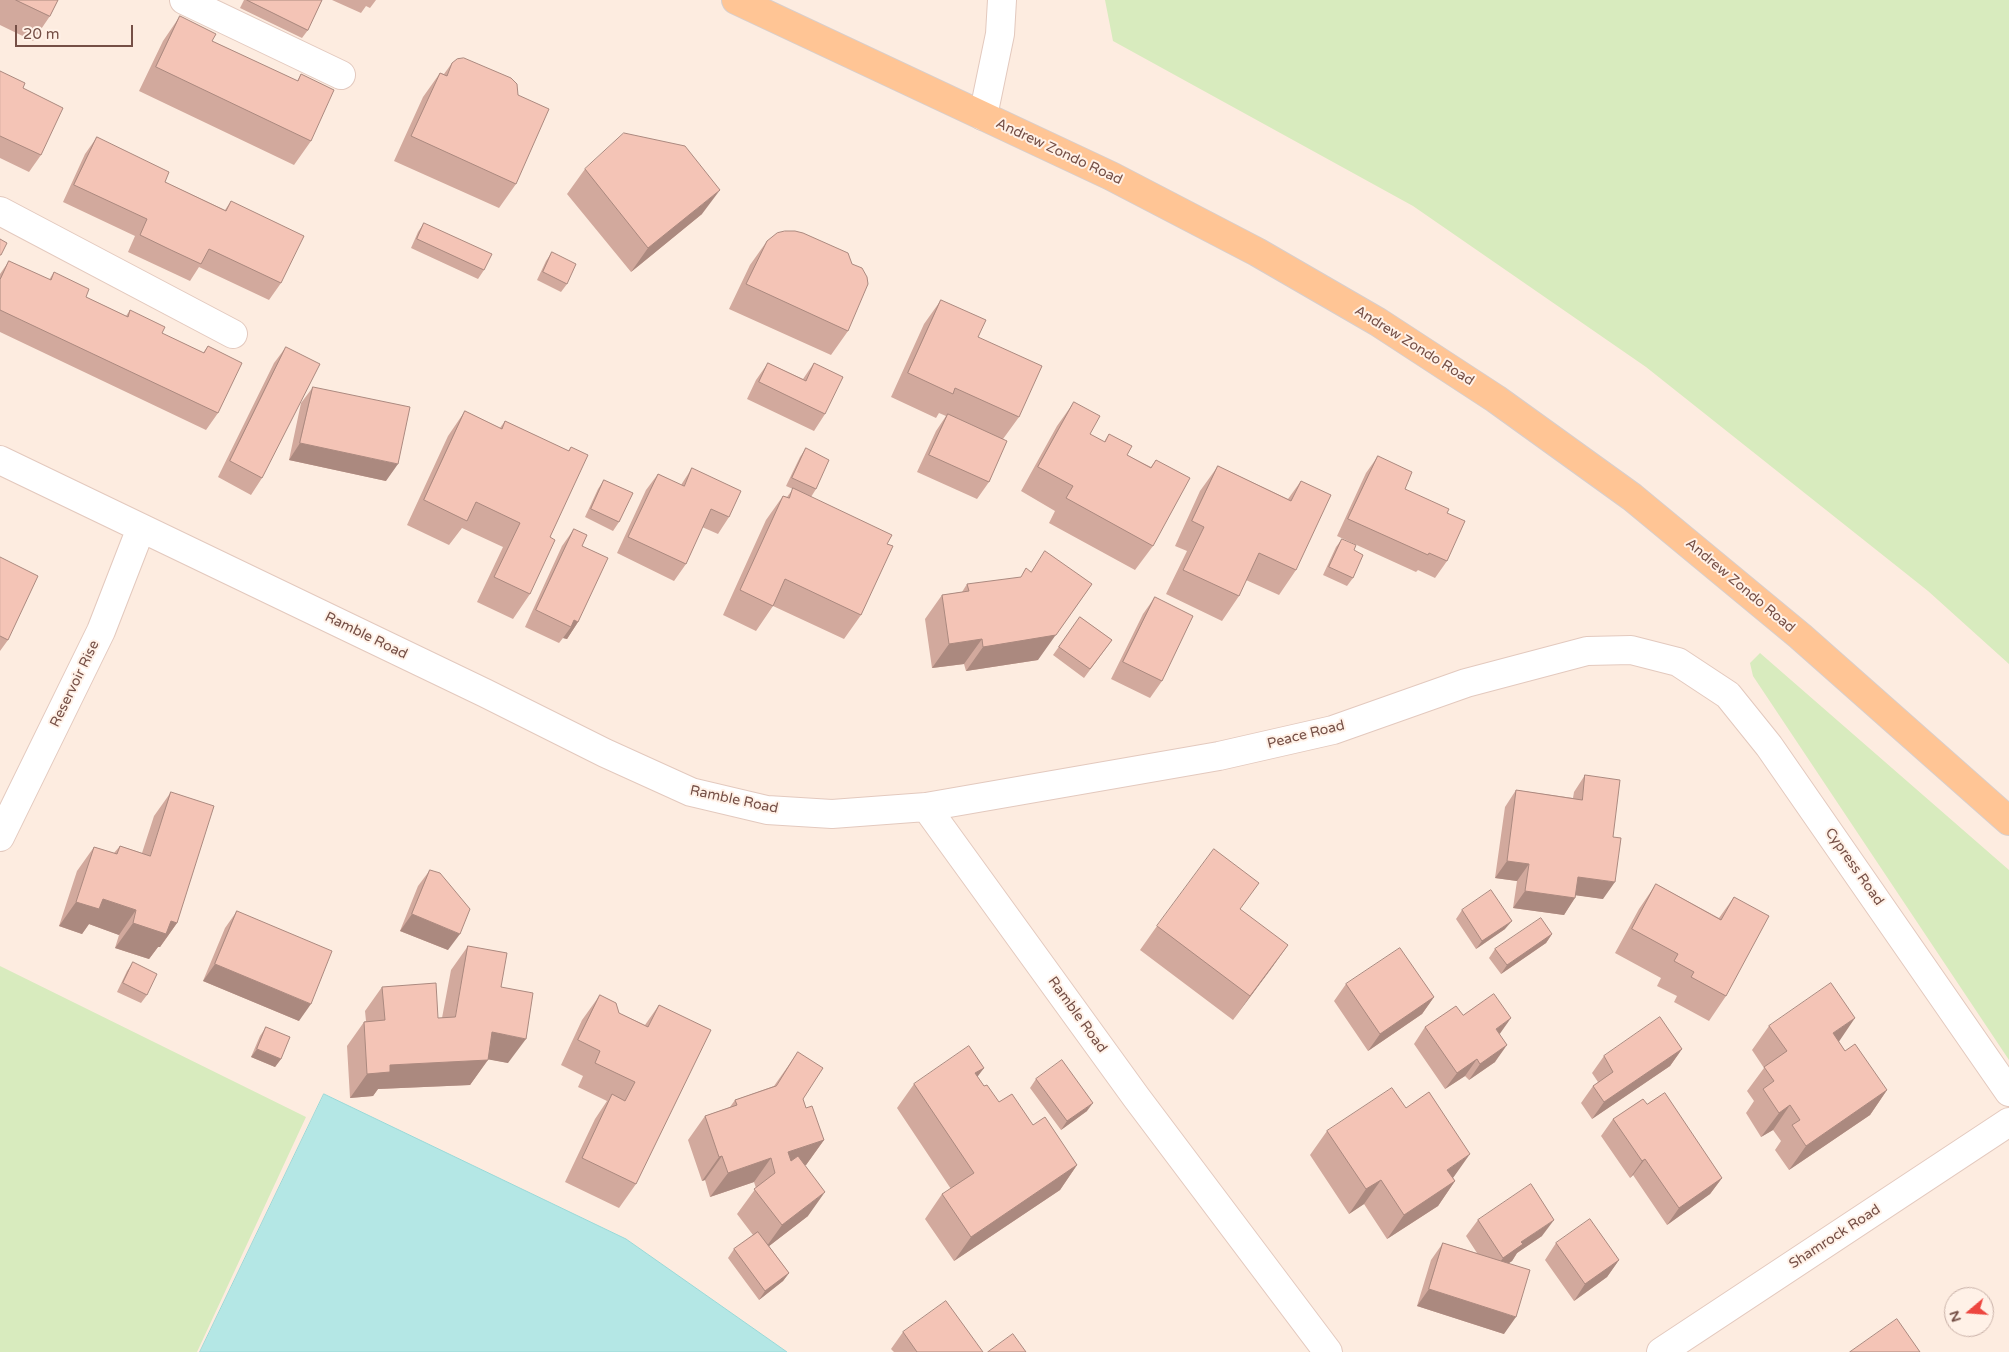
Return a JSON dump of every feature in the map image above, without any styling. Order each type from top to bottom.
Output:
[{"type":"main road","name":"Andrew Zondo Road","points":[[736,0],[1111,176],[1257,252],[1378,322],[1496,399],[1632,497],[1800,636],[2009,821]]},
{"type":"street","points":[[184,0],[341,75]]},
{"type":"street","points":[[983,116],[1000,34],[1002,0]]},
{"type":"street","points":[[0,211],[234,334]]},
{"type":"street","name":"Ramble Road","points":[[0,460],[605,753],[691,792],[767,810],[832,814],[926,807],[1136,1097],[1328,1352]]},
{"type":"street","name":"Reservoir Rise","points":[[0,836],[100,631],[141,528]]},
{"type":"street","name":"Peace Road","points":[[926,807],[1218,756],[1333,730],[1466,683],[1587,651],[1631,650],[1678,662]]},
{"type":"street","name":"Cypress Road","points":[[1678,662],[1728,695],[1769,746],[2009,1092]]},
{"type":"street","name":"Shamrock Road","points":[[1661,1352],[2009,1122]]},
{"type":"green space","points":[[1105,0],[2009,0],[2009,664],[1928,591],[1646,367],[1413,206],[1113,41]]},
{"type":"green space","points":[[1760,653],[2009,870],[2009,1060],[1753,676],[1750,663]]},
{"type":"green space","points":[[0,966],[306,1117],[197,1352],[0,1352]]},
{"type":"water","points":[[324,1094],[626,1239],[787,1352],[200,1352]]},
{"type":"building","points":[[16,0],[58,0],[50,16]]},
{"type":"building","points":[[247,0],[322,0],[308,30]]},
{"type":"building","points":[[180,16],[216,34],[212,41],[298,81],[301,74],[334,90],[311,141],[156,67]]},
{"type":"building","points":[[464,58],[511,78],[517,84],[518,95],[549,109],[516,184],[411,136],[440,73],[447,76],[452,63],[457,59]]},
{"type":"building","points":[[0,71],[25,83],[23,88],[63,108],[41,155],[0,136]]},
{"type":"building","points":[[624,133],[685,146],[720,190],[648,248],[585,169]]},
{"type":"building","points":[[97,137],[169,172],[165,182],[226,211],[231,201],[304,236],[281,283],[209,249],[201,264],[171,250],[140,235],[147,219],[74,185]]},
{"type":"building","points":[[424,223],[492,254],[484,270],[417,239]]},
{"type":"building","points":[[785,231],[803,233],[848,253],[852,264],[862,268],[867,277],[868,284],[848,331],[746,284],[767,241],[777,233]]},
{"type":"building","points":[[0,239],[7,243],[1,255],[0,255]]},
{"type":"building","points":[[552,252],[576,264],[567,284],[543,272]]},
{"type":"building","points":[[9,261],[51,280],[54,272],[89,289],[86,297],[128,317],[130,310],[165,327],[162,333],[204,353],[208,346],[242,363],[218,413],[0,310],[0,280]]},
{"type":"building","points":[[941,300],[986,320],[978,337],[1042,366],[1019,417],[955,388],[953,394],[908,373]]},
{"type":"building","points":[[286,347],[320,364],[262,478],[230,461]]},
{"type":"building","points":[[768,363],[806,381],[814,363],[843,377],[825,414],[759,382]]},
{"type":"building","points":[[313,387],[410,407],[398,464],[300,443]]},
{"type":"building","points":[[1074,402],[1100,416],[1090,434],[1105,442],[1109,434],[1132,446],[1127,455],[1151,468],[1156,460],[1190,478],[1153,546],[1066,498],[1073,486],[1038,467]]},
{"type":"building","points":[[465,411],[502,429],[505,421],[569,451],[571,447],[588,455],[550,537],[555,540],[530,594],[494,577],[520,523],[476,502],[467,521],[424,500]]},
{"type":"building","points":[[948,414],[1007,441],[989,482],[929,455]]},
{"type":"building","points":[[806,448],[829,460],[816,489],[792,478]]},
{"type":"building","points":[[1378,456],[1412,472],[1405,489],[1449,509],[1447,513],[1465,521],[1447,561],[1429,553],[1428,555],[1348,519]]},
{"type":"building","points":[[1218,466],[1291,501],[1301,481],[1331,495],[1296,570],[1259,553],[1239,596],[1183,570],[1204,527],[1192,521]]},
{"type":"building","points":[[692,468],[741,491],[729,517],[711,509],[686,564],[628,537],[658,474],[684,486]]},
{"type":"building","points":[[604,480],[633,493],[619,522],[591,509]]},
{"type":"building","points":[[793,488],[892,535],[887,544],[893,546],[861,615],[785,579],[773,606],[740,590],[783,496],[789,498]]},
{"type":"building","points":[[574,529],[587,535],[582,546],[608,558],[578,622],[574,620],[571,627],[536,610]]},
{"type":"building","points":[[1342,539],[1356,545],[1354,550],[1363,555],[1353,578],[1329,567]]},
{"type":"building","points":[[1045,551],[1092,584],[1056,635],[983,647],[982,639],[949,644],[942,595],[969,591],[967,584],[1021,577],[1026,568],[1031,572]]},
{"type":"building","points":[[0,557],[38,576],[8,640],[0,636]]},
{"type":"building","points":[[1155,597],[1193,616],[1162,681],[1123,662]]},
{"type":"building","points":[[1080,617],[1112,640],[1090,669],[1059,647]]},
{"type":"building","points":[[1585,775],[1620,780],[1613,837],[1621,838],[1615,882],[1578,877],[1575,898],[1525,891],[1529,864],[1507,861],[1516,790],[1582,800]]},
{"type":"building","points":[[171,792],[214,806],[177,923],[171,921],[166,934],[133,923],[136,910],[103,899],[99,909],[76,902],[94,847],[117,854],[120,846],[150,856]]},
{"type":"building","points":[[1214,849],[1259,883],[1240,909],[1288,945],[1250,996],[1157,926]]},
{"type":"building","points":[[430,870],[440,873],[470,909],[460,934],[412,914]]},
{"type":"building","points":[[1656,884],[1721,920],[1734,897],[1769,916],[1726,996],[1691,977],[1694,972],[1674,961],[1678,954],[1632,929]]},
{"type":"building","points":[[1491,890],[1512,921],[1482,941],[1462,910]]},
{"type":"building","points":[[237,911],[332,951],[311,1004],[215,964]]},
{"type":"building","points":[[1541,918],[1552,934],[1507,965],[1495,949]]},
{"type":"building","points":[[468,946],[507,953],[501,987],[533,993],[526,1039],[492,1032],[488,1060],[390,1065],[390,1072],[367,1074],[364,1022],[385,1020],[382,987],[436,983],[438,1018],[455,1017]]},
{"type":"building","points":[[1400,948],[1434,997],[1380,1034],[1346,984]]},
{"type":"building","points":[[133,962],[157,974],[147,995],[123,983]]},
{"type":"building","points":[[1831,983],[1855,1018],[1833,1033],[1845,1051],[1855,1044],[1887,1090],[1806,1146],[1792,1125],[1800,1120],[1790,1105],[1779,1113],[1763,1089],[1774,1081],[1764,1067],[1787,1051],[1769,1026]]},
{"type":"building","points":[[1494,994],[1511,1018],[1496,1029],[1507,1045],[1480,1064],[1477,1059],[1457,1073],[1425,1027],[1456,1006],[1463,1015]]},
{"type":"building","points":[[600,995],[616,1003],[619,1013],[648,1027],[659,1005],[711,1030],[636,1184],[582,1158],[612,1094],[625,1101],[635,1082],[595,1063],[600,1051],[578,1040]]},
{"type":"building","points":[[1660,1017],[1682,1049],[1604,1102],[1593,1086],[1613,1072],[1604,1056]]},
{"type":"building","points":[[266,1027],[290,1037],[281,1059],[257,1049]]},
{"type":"building","points":[[969,1046],[984,1068],[975,1073],[984,1086],[987,1085],[999,1102],[1012,1094],[1033,1125],[1045,1117],[1077,1165],[971,1237],[942,1194],[974,1173],[914,1084]]},
{"type":"building","points":[[798,1052],[823,1068],[803,1099],[806,1108],[812,1106],[824,1140],[788,1152],[791,1161],[798,1156],[825,1192],[782,1225],[754,1189],[775,1173],[771,1158],[728,1173],[722,1156],[719,1157],[705,1116],[737,1105],[735,1100],[776,1086]]},
{"type":"building","points":[[1062,1060],[1093,1103],[1067,1121],[1036,1079]]},
{"type":"building","points":[[1392,1088],[1406,1108],[1429,1092],[1470,1154],[1447,1170],[1455,1181],[1404,1215],[1381,1180],[1366,1189],[1327,1131]]},
{"type":"building","points":[[1665,1093],[1722,1178],[1679,1208],[1645,1159],[1642,1161],[1613,1119],[1643,1099],[1647,1104]]},
{"type":"building","points":[[1531,1184],[1554,1220],[1521,1242],[1523,1244],[1503,1258],[1478,1220]]},
{"type":"building","points":[[1590,1219],[1619,1260],[1585,1284],[1556,1243]]},
{"type":"building","points":[[758,1232],[789,1273],[765,1291],[734,1249]]},
{"type":"building","points":[[1443,1243],[1530,1270],[1516,1317],[1429,1289]]},
{"type":"building","points":[[946,1301],[983,1352],[917,1352],[903,1332]]},
{"type":"building","points":[[1897,1319],[1920,1352],[1850,1352]]},
{"type":"building","points":[[1013,1334],[1026,1352],[988,1352]]}]
